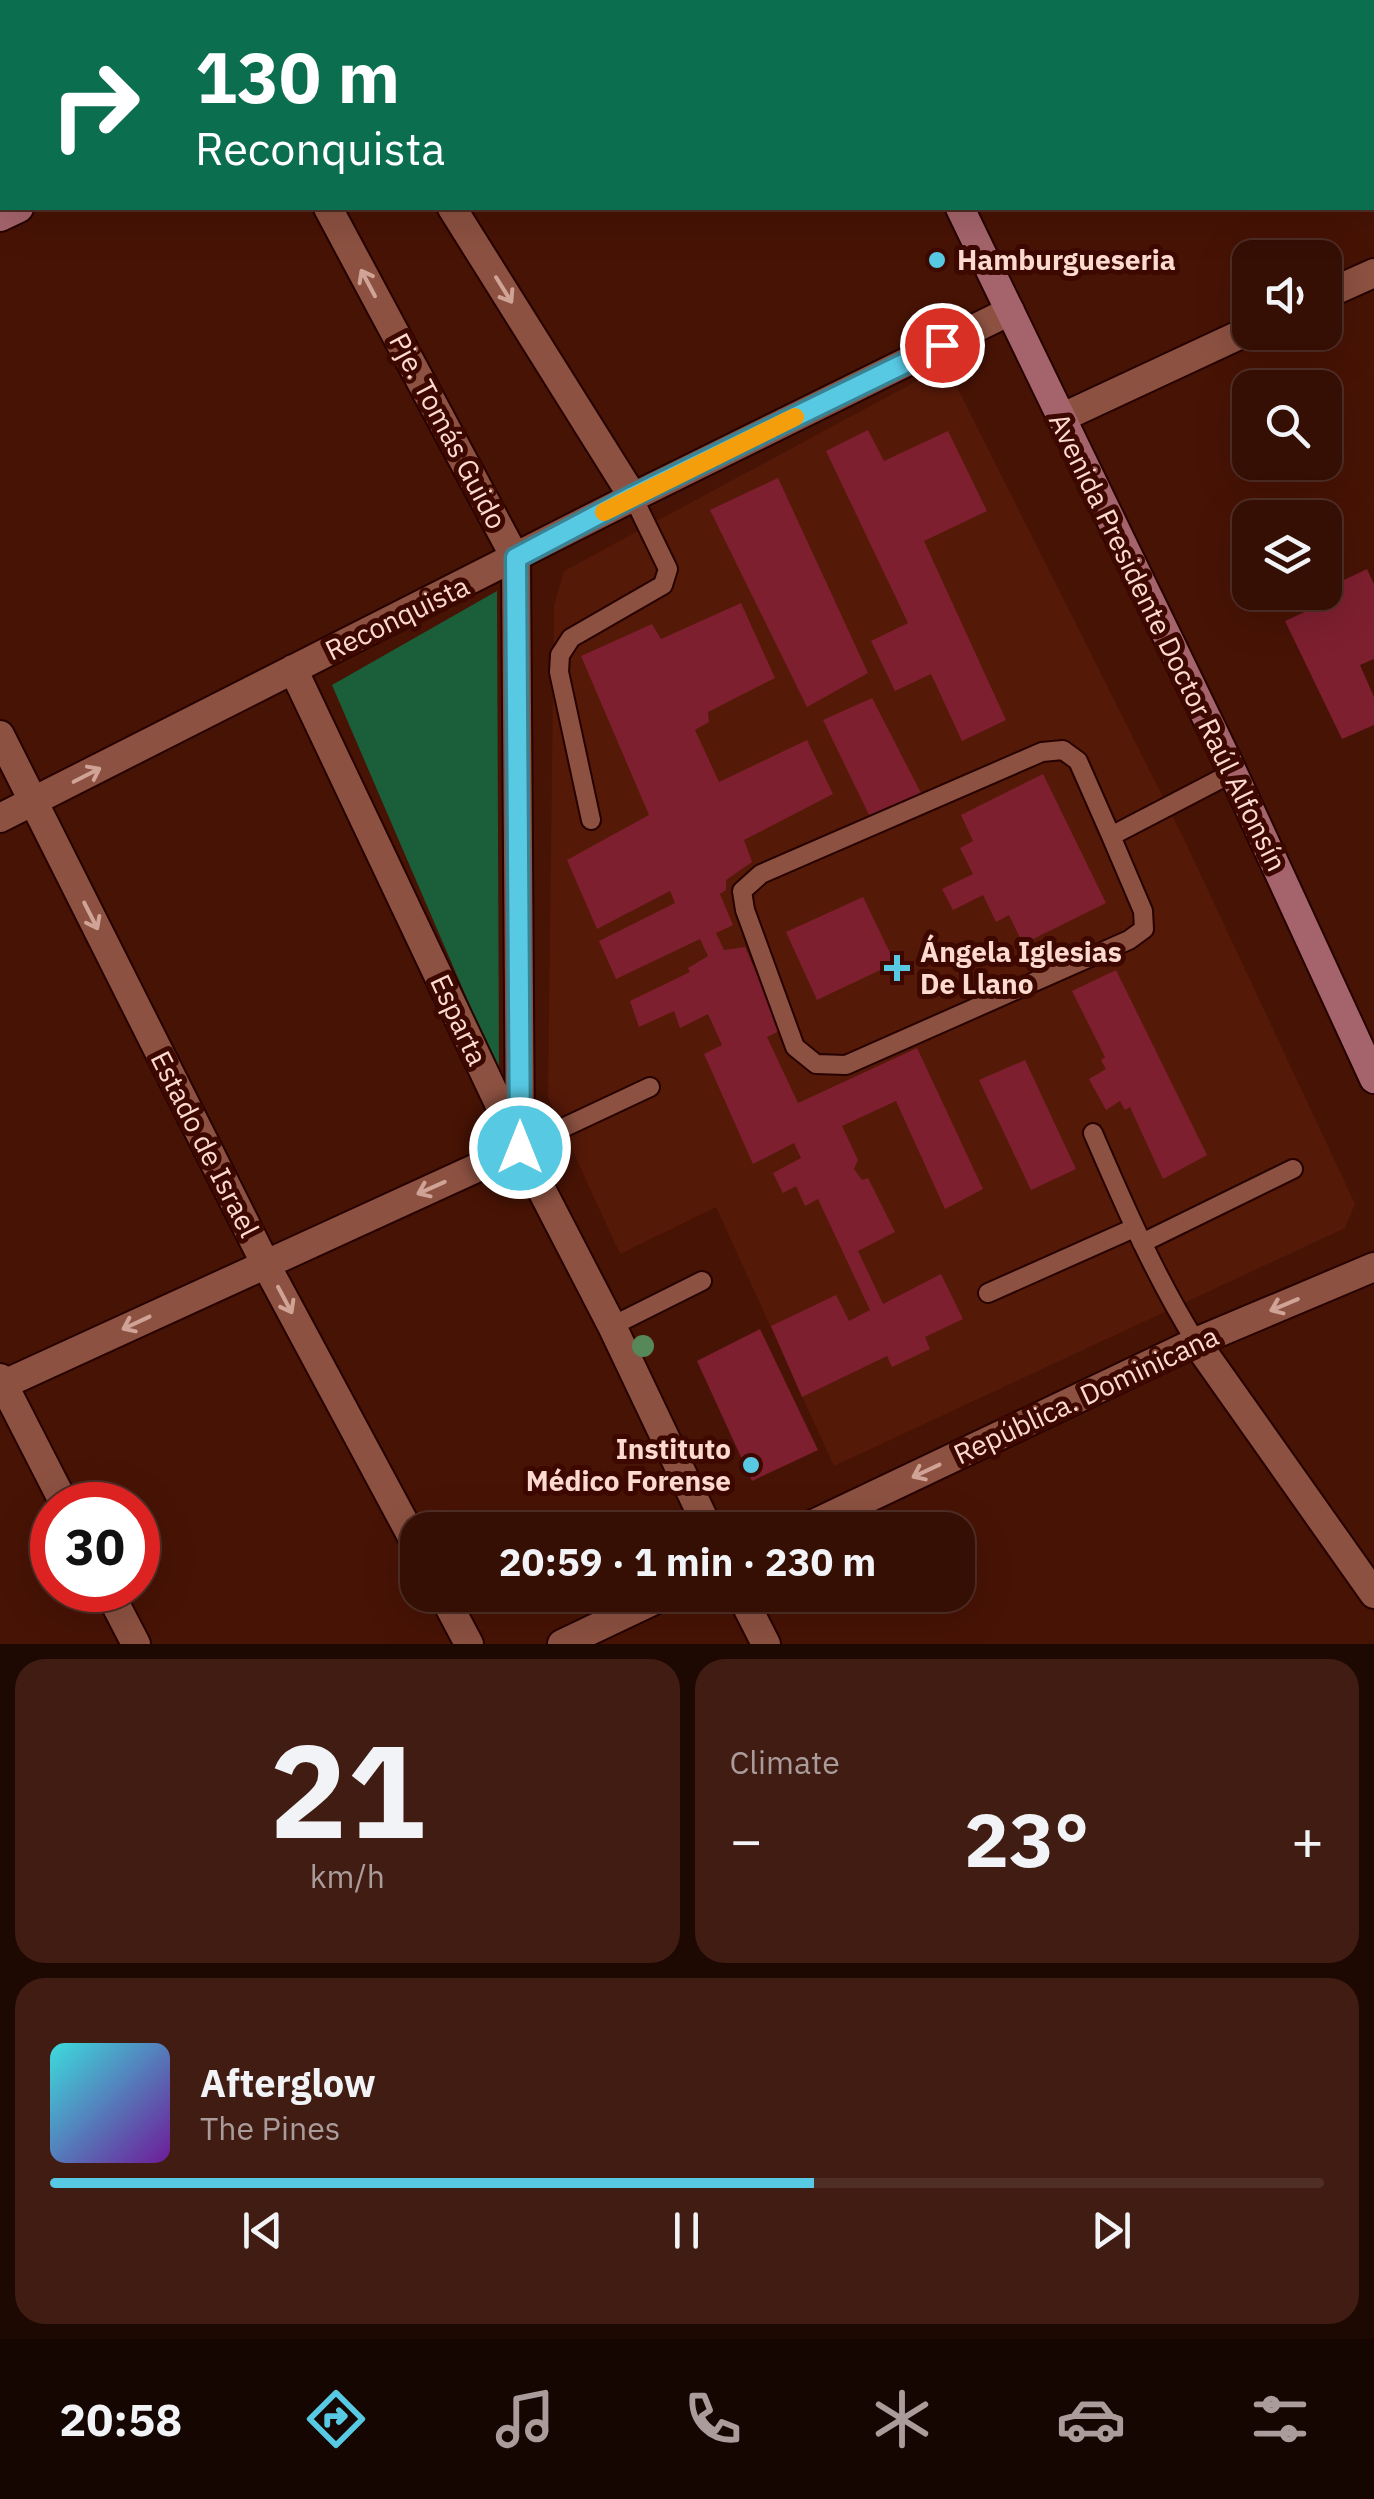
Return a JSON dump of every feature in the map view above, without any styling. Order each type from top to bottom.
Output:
[{"type":"main road","name":"Avenida Presidente Doctor Raúl Alfonsín","points":[[961,210],[1374,1078]]},
{"type":"street","name":"Pje. Tomás Guido","points":[[329,210],[516,558],[520,1148]]},
{"type":"street","points":[[453,210],[633,496]]},
{"type":"street","points":[[1342,288],[1374,273]]},
{"type":"street","name":"Reconquista","points":[[0,818],[633,496],[1010,311]]},
{"type":"street","points":[[1061,418],[1232,338]]},
{"type":"street","name":"Esparta","points":[[293,669],[520,1148],[612,1326],[700,1512]]},
{"type":"street","name":"Estado de Israel","points":[[0,736],[265,1263],[400,1514]]},
{"type":"street","points":[[52,1482],[1,1383],[520,1148]]},
{"type":"street","name":"República. Dominicana","points":[[839,1512],[1196,1342],[1374,1266]]},
{"type":"street","points":[[1196,1342],[1374,1594]]},
{"type":"street","points":[[119,1612],[136,1644]]},
{"type":"street","points":[[451,1612],[469,1644]]},
{"type":"street","points":[[562,1644],[629,1612]]},
{"type":"street","points":[[750,1612],[766,1644]]},
{"type":"lane","points":[[591,820],[559,672],[560,655],[570,638],[663,585],[668,569],[633,496]]},
{"type":"lane","points":[[1064,750],[1078,760],[1112,836],[1142,910],[1144,929],[1129,940],[846,1064],[816,1064],[795,1047],[745,910],[742,890],[761,874],[1042,752],[1064,750]]},
{"type":"lane","points":[[1112,836],[1232,773]]},
{"type":"lane","points":[[520,1148],[650,1087]]},
{"type":"lane","points":[[1093,1134],[1138,1236],[1196,1342]]},
{"type":"lane","points":[[988,1293],[1138,1236],[1293,1169]]},
{"type":"lane","points":[[612,1326],[702,1281]]},
{"type":"shaded area","name":"Ángela Iglesias De Llano","points":[[926,376],[957,387],[1184,839],[1355,1204],[1345,1228],[834,1466],[716,1207],[620,1254],[548,1097],[554,605],[564,571]]},
{"type":"green space","points":[[497,591],[499,1073],[332,685]]},
{"type":"building","points":[[868,430],[884,461],[948,431],[987,511],[924,541],[1006,720],[962,741],[931,674],[895,691],[871,641],[908,623],[826,451]]},
{"type":"building","points":[[778,478],[868,673],[807,707],[710,510]]},
{"type":"building","points":[[1367,569],[1374,584],[1374,659],[1360,665],[1374,697],[1374,725],[1342,739],[1285,621],[1309,610],[1342,610],[1342,581]]},
{"type":"building","points":[[741,603],[775,678],[708,712],[709,722],[695,730],[719,782],[807,740],[833,794],[744,840],[752,862],[726,880],[726,890],[720,894],[733,925],[716,933],[724,950],[745,947],[781,1030],[767,1037],[798,1103],[917,1048],[983,1189],[945,1209],[896,1101],[842,1126],[858,1160],[854,1169],[862,1180],[868,1178],[895,1232],[858,1251],[883,1304],[941,1274],[963,1319],[925,1337],[930,1349],[892,1367],[887,1356],[802,1397],[771,1326],[836,1295],[849,1321],[870,1310],[818,1199],[805,1206],[796,1186],[783,1193],[773,1173],[801,1158],[794,1143],[753,1164],[704,1054],[722,1045],[708,1014],[680,1028],[674,1011],[639,1027],[630,1001],[690,972],[688,968],[708,956],[700,939],[616,979],[599,941],[675,903],[670,891],[597,929],[567,860],[649,815],[581,656],[652,624],[661,639]]},
{"type":"building","points":[[872,698],[922,795],[872,821],[823,720]]},
{"type":"building","points":[[1043,774],[1106,903],[1023,944],[1009,915],[996,922],[983,895],[953,910],[942,889],[973,874],[960,848],[973,841],[961,815]]},
{"type":"building","points":[[863,897],[895,963],[817,1000],[786,932]]},
{"type":"building","points":[[1116,970],[1207,1155],[1163,1179],[1130,1107],[1125,1110],[1120,1101],[1106,1110],[1089,1079],[1106,1069],[1101,1060],[1105,1057],[1072,991]]},
{"type":"building","points":[[1025,1060],[1076,1169],[1031,1190],[979,1080]]},
{"type":"building","name":"Instituto Médico Forense","points":[[760,1329],[818,1450],[752,1481],[697,1361]]},
{"type":"slow traffic","points":[[604,512],[795,417]]},
{"type":"place","name":"Hamburgueseria","points":[[937,260]]},
{"type":"place","name":"Ángela Iglesias De Llano","points":[[897,968]]},
{"type":"place","name":"Instituto Médico Forense","points":[[751,1465]]},
{"type":"route","points":[[520,1148],[516,558],[633,496],[942,345]]}]
